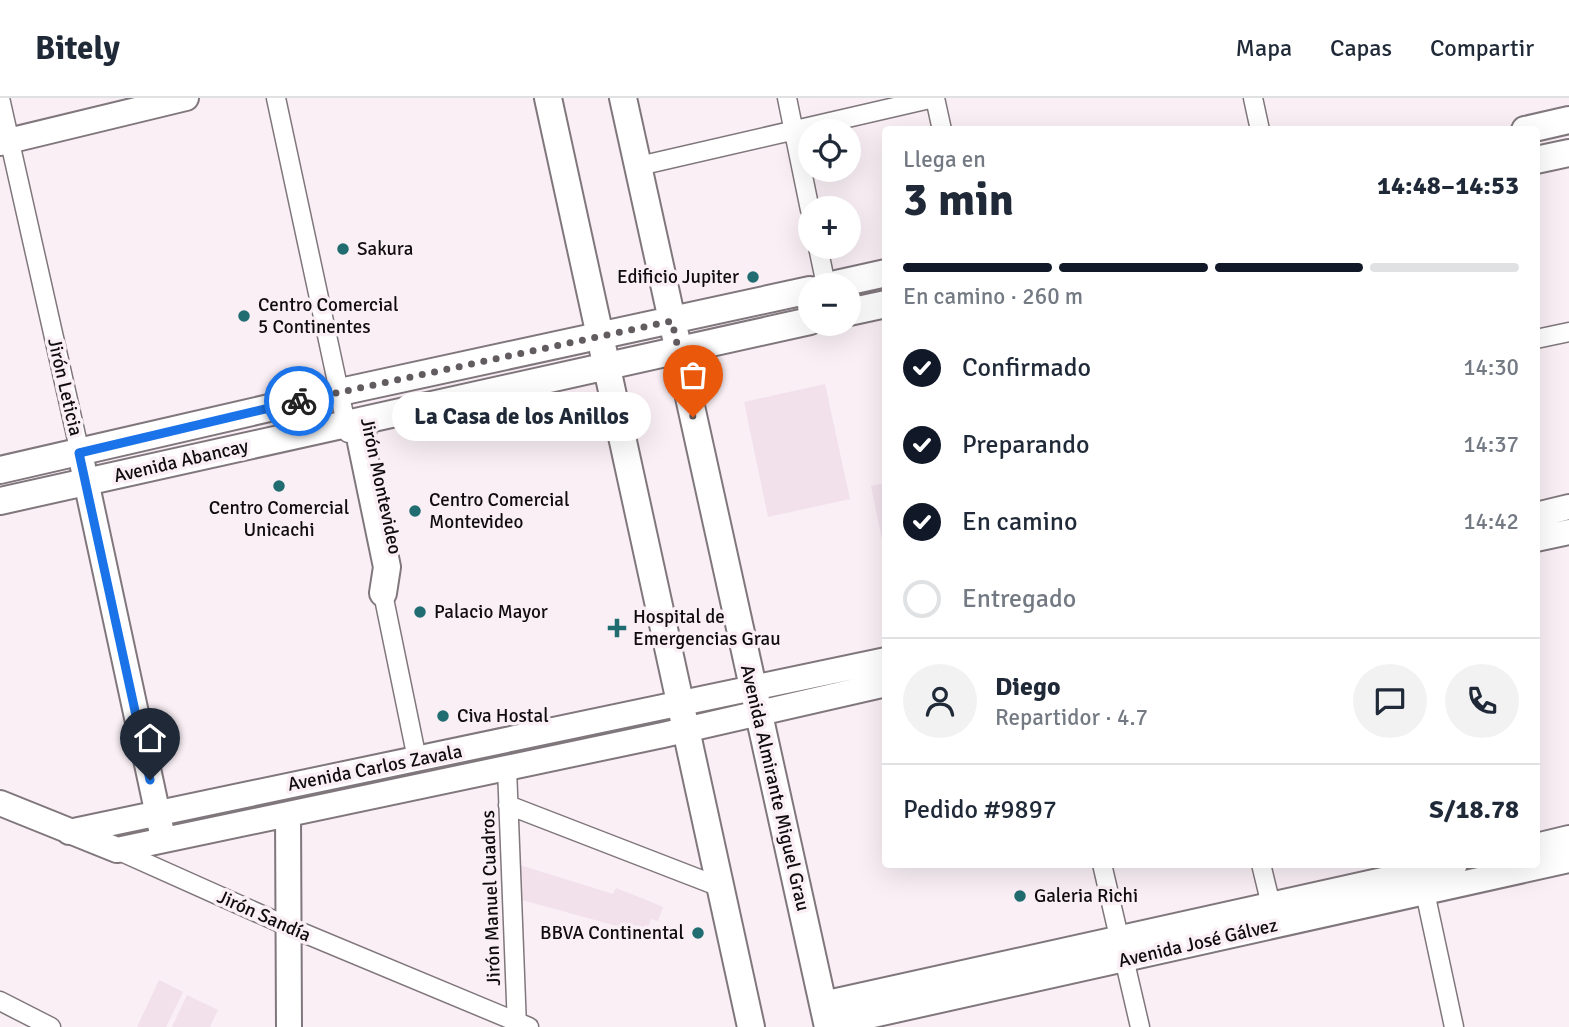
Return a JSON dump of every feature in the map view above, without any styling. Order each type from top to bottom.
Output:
[{"type":"main road","points":[[5,142],[186,98]]},
{"type":"main road","points":[[548,98],[688,716],[720,887],[751,1027]]},
{"type":"main road","name":"Avenida Almirante Miguel Grau","points":[[623,98],[639,166],[664,323],[750,703],[826,1018]]},
{"type":"main road","points":[[1540,127],[1569,120]]},
{"type":"main road","points":[[1540,159],[1569,153]]},
{"type":"main road","points":[[861,279],[882,274]]},
{"type":"main road","name":"Avenida Abancay","points":[[0,470],[798,293]]},
{"type":"main road","points":[[861,309],[882,305]]},
{"type":"main road","name":"Avenida Abancay","points":[[0,501],[798,324]]},
{"type":"main road","points":[[355,422],[387,567],[383,593]]},
{"type":"main road","name":"Jirón Leticia","points":[[79,453],[163,840]]},
{"type":"main road","points":[[1540,514],[1569,507]]},
{"type":"main road","points":[[1540,538],[1569,532]]},
{"type":"main road","points":[[750,703],[882,661]]},
{"type":"main road","points":[[688,716],[750,703],[882,685]]},
{"type":"main road","name":"Avenida Carlos Zavala","points":[[69,832],[541,734],[688,716]]},
{"type":"main road","name":"Avenida Carlos Zavala","points":[[117,850],[546,759],[688,716]]},
{"type":"main road","points":[[541,734],[546,759]]},
{"type":"main road","points":[[347,773],[352,801]]},
{"type":"main road","name":"Jirón Sandía","points":[[0,803],[117,850]]},
{"type":"main road","points":[[288,814],[289,1027]]},
{"type":"main road","points":[[1540,845],[1569,838]]},
{"type":"main road","name":"Avenida José Gálvez","points":[[1540,863],[1569,860]]},
{"type":"main road","name":"Avenida José Gálvez","points":[[826,1018],[1422,876],[1444,868]]},
{"type":"main road","name":"Avenida José Gálvez","points":[[1121,949],[1271,905],[1422,876],[1496,868]]},
{"type":"street","name":"Jirón Leticia","points":[[0,98],[5,142],[79,453]]},
{"type":"street","name":"Jirón Montevideo","points":[[276,98],[339,393],[355,422]]},
{"type":"street","points":[[787,98],[807,196]]},
{"type":"street","points":[[639,166],[934,98],[941,126]]},
{"type":"street","points":[[1253,98],[1259,126]]},
{"type":"street","points":[[1540,338],[1569,332]]},
{"type":"street","points":[[383,593],[417,759]]},
{"type":"street","name":"Jirón Manuel Cuadros","points":[[507,768],[521,1025]]},
{"type":"street","points":[[508,805],[720,887]]},
{"type":"street","name":"Jirón Sandía","points":[[117,850],[289,927],[521,1025]]},
{"type":"street","points":[[1103,868],[1140,1027]]},
{"type":"street","points":[[1262,868],[1271,905]]},
{"type":"street","points":[[1422,876],[1454,1027]]},
{"type":"street","points":[[0,1000],[51,1027]]},
{"type":"shaded area","points":[[825,384],[850,499],[768,517],[744,402]]},
{"type":"shaded area","points":[[882,484],[882,540],[871,486]]},
{"type":"shaded area","points":[[520,865],[613,894],[616,888],[663,907],[658,921],[651,919],[646,934],[522,900]]},
{"type":"shaded area","points":[[159,980],[183,992],[166,1027],[137,1027]]},
{"type":"shaded area","points":[[187,995],[218,1010],[210,1027],[172,1027]]},
{"type":"way so far","points":[[299,401],[672,321],[693,417]]},
{"type":"place","name":"Sakura","points":[[343,249]]},
{"type":"place","name":"Edificio Jupiter","points":[[753,277]]},
{"type":"place","name":"Centro Comercial 5 Continentes","points":[[244,316]]},
{"type":"place","name":"La Casa de los Anillos","points":[[693,417]]},
{"type":"place","name":"Centro Comercial Unicachi","points":[[279,486]]},
{"type":"place","name":"Centro Comercial Montevideo","points":[[415,511]]},
{"type":"place","name":"Palacio Mayor","points":[[420,612]]},
{"type":"place","name":"Hospital de Emergencias Grau","points":[[617,628]]},
{"type":"place","name":"Civa Hostal","points":[[443,716]]},
{"type":"place","name":"Galeria Richi","points":[[1020,896]]},
{"type":"place","name":"BBVA Continental","points":[[698,933]]},
{"type":"route","points":[[150,780],[79,453],[299,401]]}]
